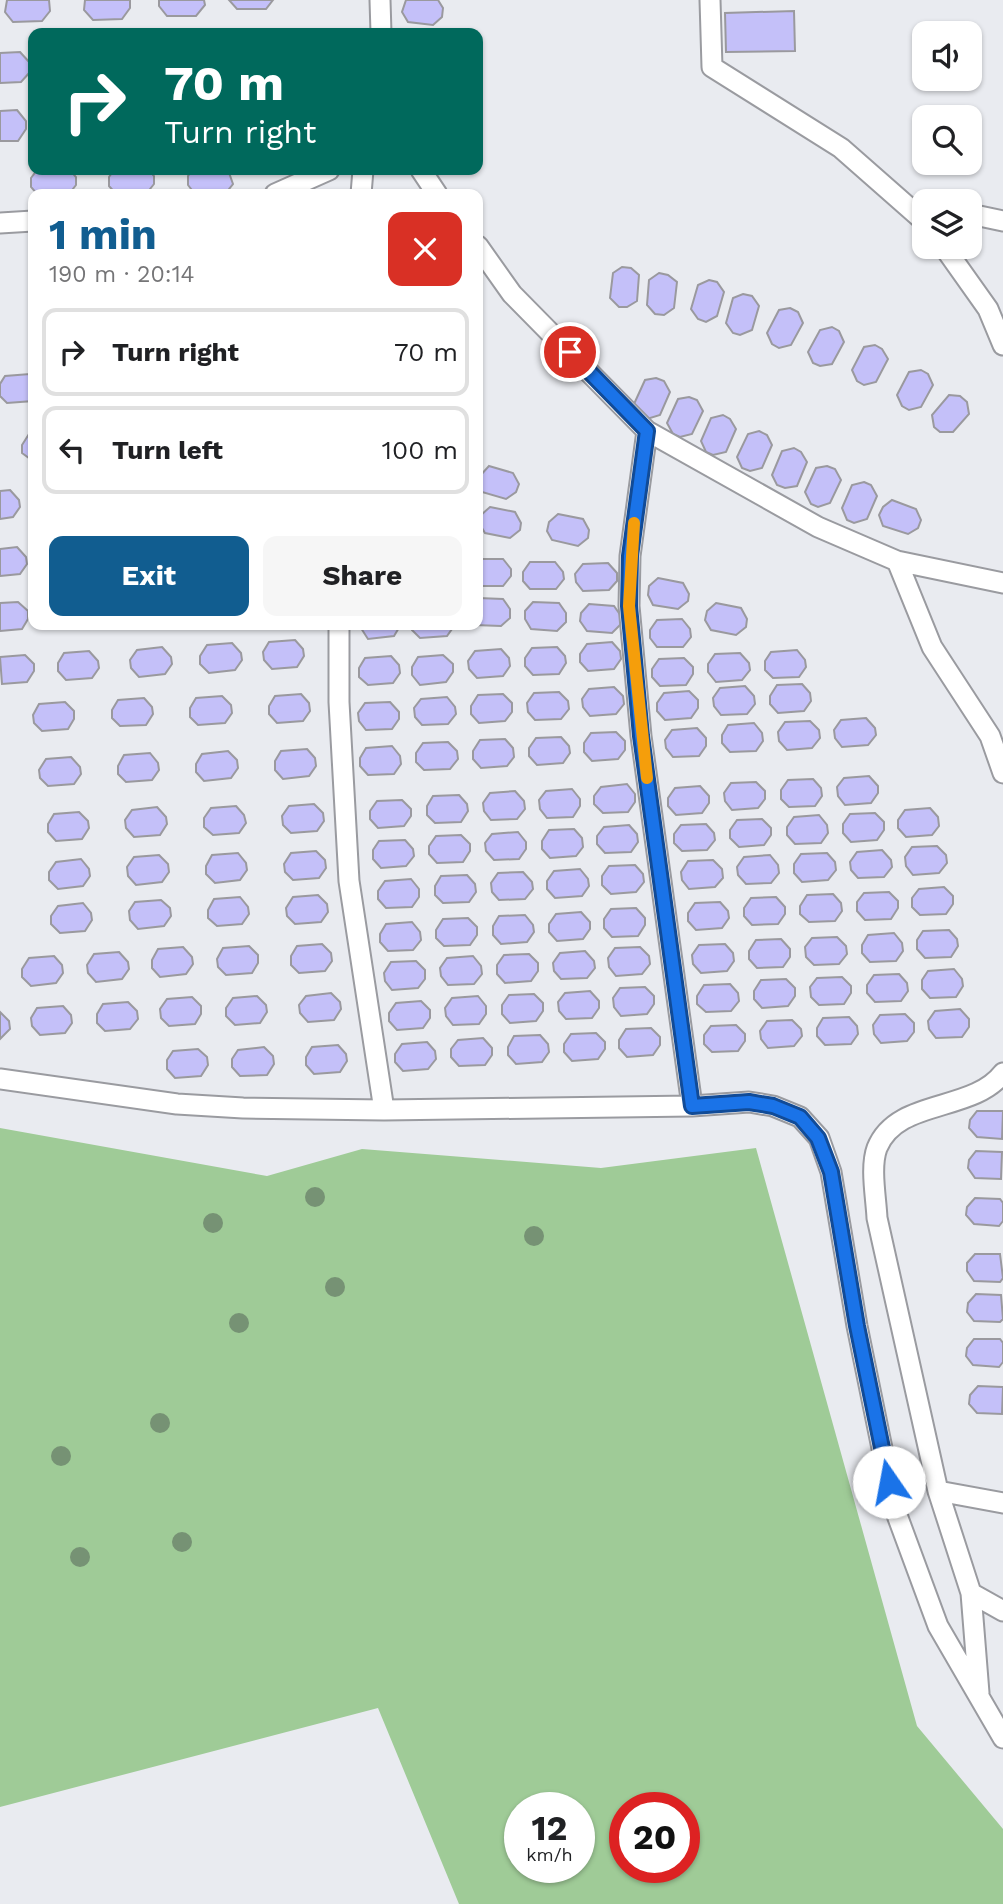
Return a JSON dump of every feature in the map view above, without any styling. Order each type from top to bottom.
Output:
[{"type":"lane","points":[[380,0],[381,28]]},
{"type":"lane","points":[[710,0],[712,67],[841,148],[912,210]]},
{"type":"lane","points":[[286,189],[318,175]]},
{"type":"lane","points":[[982,217],[1003,221]]},
{"type":"lane","points":[[0,223],[28,221]]},
{"type":"lane","points":[[483,253],[512,294],[647,431],[818,527],[897,561],[1003,583]]},
{"type":"lane","points":[[953,259],[988,309],[1003,345]]},
{"type":"lane","points":[[647,431],[630,556],[630,619],[641,736],[692,1106]]},
{"type":"lane","points":[[897,561],[932,647],[990,736],[1003,773]]},
{"type":"lane","points":[[339,630],[339,702],[349,881],[384,1110]]},
{"type":"lane","points":[[979,1698],[971,1593],[938,1491],[877,1218],[877,1148],[893,1125],[922,1110],[959,1102],[993,1085],[1003,1073]]},
{"type":"lane","points":[[0,1079],[177,1104],[384,1110],[692,1106],[749,1102],[773,1106],[800,1117],[818,1138],[831,1172],[857,1326],[894,1507],[938,1626],[1003,1738]]},
{"type":"lane","points":[[938,1491],[1003,1503]]},
{"type":"lane","points":[[971,1593],[1003,1611]]},
{"type":"green space","points":[[0,1128],[267,1176],[362,1149],[601,1168],[756,1148],[917,1726],[1003,1829],[1003,1904],[459,1904],[378,1708],[0,1807]]},
{"type":"building","points":[[7,0],[49,0],[50,11],[42,21],[13,22],[5,12]]},
{"type":"building","points":[[85,0],[130,0],[130,8],[122,19],[93,20],[84,10]]},
{"type":"building","points":[[159,0],[204,0],[205,5],[196,16],[167,16],[159,6]]},
{"type":"building","points":[[229,0],[273,0],[266,9],[237,9]]},
{"type":"building","points":[[406,0],[438,0],[443,8],[442,17],[433,25],[408,22],[402,12]]},
{"type":"building","points":[[794,11],[795,51],[726,52],[725,13]]},
{"type":"building","points":[[20,52],[28,61],[28,74],[21,82],[0,83],[0,53]]},
{"type":"building","points":[[17,110],[26,121],[26,129],[18,141],[0,141],[0,111]]},
{"type":"building","points":[[33,175],[74,175],[76,185],[73,189],[33,189],[31,178]]},
{"type":"building","points":[[153,175],[154,184],[150,189],[112,189],[109,177]]},
{"type":"building","points":[[230,175],[233,184],[229,189],[191,189],[188,176]]},
{"type":"building","points":[[622,267],[631,268],[639,275],[637,301],[627,307],[619,307],[610,298],[613,273]]},
{"type":"building","points":[[659,273],[668,275],[677,282],[674,308],[664,315],[655,314],[647,305],[649,280]]},
{"type":"building","points":[[709,280],[717,282],[724,292],[717,316],[706,322],[698,319],[691,309],[698,285]]},
{"type":"building","points":[[743,294],[752,296],[759,306],[752,330],[740,335],[733,333],[726,323],[733,298]]},
{"type":"building","points":[[790,308],[798,312],[803,323],[791,345],[779,348],[772,344],[767,333],[779,310]]},
{"type":"building","points":[[832,327],[839,331],[844,342],[832,364],[820,366],[813,363],[808,352],[820,330]]},
{"type":"building","points":[[875,345],[882,349],[888,359],[876,382],[864,385],[857,381],[852,370],[864,347]]},
{"type":"building","points":[[921,370],[928,374],[933,385],[921,407],[909,410],[902,406],[897,395],[909,372]]},
{"type":"building","points":[[28,374],[28,401],[7,403],[0,396],[0,384],[5,376]]},
{"type":"building","points":[[656,378],[664,381],[670,392],[660,415],[647,419],[640,415],[634,404],[645,380]]},
{"type":"building","points":[[949,395],[960,396],[967,402],[969,414],[953,432],[940,432],[934,427],[932,415]]},
{"type":"building","points":[[689,397],[697,400],[703,411],[692,434],[680,437],[673,434],[667,423],[678,399]]},
{"type":"building","points":[[723,415],[730,419],[736,429],[726,452],[713,455],[706,452],[701,441],[711,418]]},
{"type":"building","points":[[759,431],[767,435],[772,445],[762,468],[750,471],[742,468],[737,457],[748,434]]},
{"type":"building","points":[[28,436],[28,457],[22,453],[22,445]]},
{"type":"building","points":[[794,448],[801,452],[807,462],[797,486],[785,488],[777,485],[772,475],[782,451]]},
{"type":"building","points":[[489,466],[513,473],[519,484],[516,492],[506,499],[483,492],[483,473]]},
{"type":"building","points":[[827,466],[835,469],[841,480],[830,503],[818,507],[811,504],[805,492],[816,468]]},
{"type":"building","points":[[864,482],[871,485],[877,496],[867,519],[854,523],[847,520],[842,508],[852,485]]},
{"type":"building","points":[[10,490],[19,500],[20,507],[13,517],[0,519],[0,491]]},
{"type":"building","points":[[892,500],[916,509],[921,520],[918,528],[908,534],[883,526],[879,515],[883,507]]},
{"type":"building","points":[[490,507],[515,512],[521,523],[520,530],[510,538],[485,533],[483,513]]},
{"type":"building","points":[[558,514],[583,519],[589,530],[588,538],[578,546],[552,540],[547,531],[549,522]]},
{"type":"building","points":[[17,547],[26,557],[27,564],[20,574],[0,576],[0,549]]},
{"type":"building","points":[[483,559],[503,559],[511,569],[511,576],[503,586],[483,586]]},
{"type":"building","points":[[530,562],[555,562],[563,572],[564,579],[556,589],[530,589],[523,581],[523,572]]},
{"type":"building","points":[[608,563],[617,573],[617,581],[609,590],[583,591],[576,582],[575,574],[583,564]]},
{"type":"building","points":[[658,578],[683,583],[689,594],[688,601],[678,609],[653,605],[648,595],[649,586]]},
{"type":"building","points":[[483,598],[503,599],[510,609],[510,618],[501,626],[483,625]]},
{"type":"building","points":[[18,602],[28,611],[28,619],[22,629],[0,631],[0,603]]},
{"type":"building","points":[[533,602],[559,603],[566,613],[566,622],[557,631],[531,629],[525,619],[525,611]]},
{"type":"building","points":[[716,603],[741,608],[747,619],[746,627],[736,635],[711,630],[705,620],[707,611]]},
{"type":"building","points":[[589,604],[614,606],[621,616],[621,624],[612,633],[587,631],[580,621],[581,613]]},
{"type":"building","points":[[682,619],[690,629],[691,637],[683,647],[657,647],[650,638],[650,630],[657,620]]},
{"type":"building","points":[[362,630],[398,630],[394,636],[368,639]]},
{"type":"building","points":[[412,630],[451,630],[447,636],[420,638]]},
{"type":"building","points":[[295,640],[303,649],[304,656],[297,667],[272,669],[264,660],[263,652],[269,642]]},
{"type":"building","points":[[612,642],[620,651],[621,659],[614,669],[588,671],[580,662],[580,654],[587,644]]},
{"type":"building","points":[[232,643],[241,653],[242,660],[235,670],[209,673],[200,664],[200,656],[207,645]]},
{"type":"building","points":[[162,647],[171,657],[172,664],[165,674],[139,677],[131,668],[130,660],[137,650]]},
{"type":"building","points":[[557,647],[565,656],[566,663],[559,674],[533,675],[525,666],[525,658],[532,648]]},
{"type":"building","points":[[501,649],[509,658],[510,666],[503,676],[477,678],[469,669],[468,661],[475,651]]},
{"type":"building","points":[[797,650],[805,660],[806,667],[799,677],[773,678],[765,670],[765,661],[771,652]]},
{"type":"building","points":[[89,651],[98,661],[99,668],[92,678],[66,680],[58,671],[58,663],[64,653]]},
{"type":"building","points":[[740,653],[749,663],[750,670],[742,680],[716,682],[708,672],[708,664],[715,654]]},
{"type":"building","points":[[25,655],[34,664],[34,671],[27,682],[2,684],[0,657]]},
{"type":"building","points":[[443,655],[453,664],[453,672],[446,682],[420,685],[412,675],[412,667],[418,657]]},
{"type":"building","points":[[391,656],[399,665],[400,673],[393,683],[368,685],[359,677],[359,668],[365,658]]},
{"type":"building","points":[[684,658],[693,667],[693,674],[686,685],[660,686],[652,677],[652,669],[659,659]]},
{"type":"building","points":[[802,684],[810,693],[811,701],[804,711],[778,713],[770,704],[770,696],[777,685]]},
{"type":"building","points":[[745,686],[754,696],[755,704],[747,714],[721,715],[714,706],[713,698],[720,688]]},
{"type":"building","points":[[614,687],[623,696],[624,704],[616,714],[590,716],[583,707],[582,699],[589,689]]},
{"type":"building","points":[[689,691],[698,700],[698,708],[691,718],[665,720],[657,711],[657,703],[664,693]]},
{"type":"building","points":[[559,692],[568,701],[569,709],[561,719],[535,720],[528,712],[527,703],[534,693]]},
{"type":"building","points":[[301,694],[309,703],[310,711],[303,721],[277,723],[269,714],[269,706],[275,696]]},
{"type":"building","points":[[503,694],[512,703],[512,712],[505,721],[479,723],[471,714],[471,706],[478,695]]},
{"type":"building","points":[[222,696],[231,705],[232,713],[225,723],[198,725],[190,717],[190,708],[196,698]]},
{"type":"building","points":[[447,697],[455,707],[456,714],[448,724],[422,725],[415,717],[414,708],[421,699]]},
{"type":"building","points":[[144,698],[152,707],[153,714],[146,725],[120,726],[112,718],[112,710],[118,700]]},
{"type":"building","points":[[65,702],[74,711],[74,719],[68,729],[42,731],[34,723],[33,715],[39,704]]},
{"type":"building","points":[[390,702],[399,712],[399,719],[392,729],[366,730],[359,721],[358,713],[365,703]]},
{"type":"building","points":[[866,718],[875,728],[876,735],[868,745],[842,747],[835,738],[834,730],[841,720]]},
{"type":"building","points":[[810,721],[819,730],[820,738],[812,748],[787,750],[779,741],[778,732],[785,722]]},
{"type":"building","points":[[754,723],[762,733],[763,741],[756,751],[730,752],[722,743],[722,735],[728,725]]},
{"type":"building","points":[[697,728],[706,738],[706,746],[699,756],[673,757],[666,748],[665,740],[672,730]]},
{"type":"building","points":[[616,732],[625,741],[625,750],[618,759],[592,761],[584,752],[584,743],[591,733]]},
{"type":"building","points":[[561,737],[569,746],[570,753],[563,763],[537,765],[529,756],[529,748],[536,738]]},
{"type":"building","points":[[505,739],[513,748],[514,757],[507,766],[481,768],[473,759],[473,751],[480,740]]},
{"type":"building","points":[[448,742],[457,751],[458,759],[450,769],[424,770],[416,762],[416,753],[423,743]]},
{"type":"building","points":[[392,746],[400,756],[401,764],[394,774],[368,775],[360,766],[360,758],[366,748]]},
{"type":"building","points":[[307,749],[315,758],[316,766],[309,776],[283,779],[275,770],[275,761],[281,751]]},
{"type":"building","points":[[228,751],[237,760],[238,768],[231,778],[204,781],[196,772],[196,764],[202,754]]},
{"type":"building","points":[[150,753],[158,763],[159,770],[152,780],[126,782],[118,774],[118,766],[124,755]]},
{"type":"building","points":[[71,757],[80,767],[81,774],[74,784],[48,786],[40,778],[39,770],[46,759]]},
{"type":"building","points":[[869,776],[878,786],[878,793],[871,803],[845,805],[838,796],[837,787],[844,778]]},
{"type":"building","points":[[813,779],[821,788],[822,796],[815,806],[789,807],[781,799],[781,790],[788,780]]},
{"type":"building","points":[[756,782],[765,791],[765,799],[758,808],[732,810],[725,801],[724,793],[731,783]]},
{"type":"building","points":[[627,784],[635,794],[635,802],[628,812],[603,813],[594,804],[594,796],[601,787]]},
{"type":"building","points":[[700,786],[709,796],[709,803],[702,813],[676,815],[668,806],[668,798],[675,788]]},
{"type":"building","points":[[572,789],[580,799],[580,806],[573,817],[547,818],[540,809],[539,800],[546,791]]},
{"type":"building","points":[[515,791],[524,801],[525,809],[517,819],[491,820],[484,811],[483,803],[490,793]]},
{"type":"building","points":[[459,795],[467,804],[468,811],[461,822],[435,823],[427,815],[427,806],[433,796]]},
{"type":"building","points":[[402,800],[411,809],[411,816],[404,826],[378,828],[370,819],[370,811],[377,801]]},
{"type":"building","points":[[314,804],[323,813],[324,821],[317,831],[291,833],[283,825],[282,816],[289,806]]},
{"type":"building","points":[[236,806],[244,815],[246,823],[239,833],[213,835],[204,827],[204,818],[211,808]]},
{"type":"building","points":[[157,807],[166,817],[167,824],[160,835],[134,837],[126,828],[125,820],[132,810]]},
{"type":"building","points":[[930,808],[938,817],[939,826],[932,835],[906,837],[898,828],[898,820],[905,810]]},
{"type":"building","points":[[79,812],[88,821],[89,828],[82,839],[56,841],[48,832],[48,824],[54,814]]},
{"type":"building","points":[[875,813],[884,822],[884,830],[877,840],[851,842],[843,833],[843,824],[850,814]]},
{"type":"building","points":[[819,815],[827,825],[828,833],[821,843],[795,844],[787,835],[787,827],[794,817]]},
{"type":"building","points":[[762,819],[771,828],[771,835],[764,845],[739,847],[730,838],[730,830],[737,820]]},
{"type":"building","points":[[706,824],[714,833],[715,840],[707,850],[682,851],[674,843],[674,834],[681,825]]},
{"type":"building","points":[[629,825],[637,834],[638,842],[631,852],[605,853],[597,844],[597,836],[604,827]]},
{"type":"building","points":[[574,829],[582,838],[583,847],[576,856],[550,858],[542,849],[542,841],[549,830]]},
{"type":"building","points":[[518,832],[526,842],[526,849],[519,859],[494,860],[486,851],[485,843],[492,834]]},
{"type":"building","points":[[461,835],[470,844],[470,851],[463,862],[437,863],[429,854],[429,846],[436,836]]},
{"type":"building","points":[[405,840],[413,849],[414,856],[406,866],[381,868],[373,859],[373,850],[379,841]]},
{"type":"building","points":[[937,846],[946,855],[947,863],[939,873],[913,875],[906,866],[905,857],[912,847]]},
{"type":"building","points":[[882,850],[891,860],[892,867],[884,877],[858,878],[851,870],[850,862],[857,852]]},
{"type":"building","points":[[316,851],[325,860],[326,868],[319,878],[293,880],[285,872],[284,864],[291,853]]},
{"type":"building","points":[[238,853],[246,863],[247,870],[240,880],[215,883],[206,874],[206,866],[212,855]]},
{"type":"building","points":[[827,853],[835,862],[836,870],[828,880],[802,882],[794,873],[794,864],[801,854]]},
{"type":"building","points":[[159,855],[168,864],[169,872],[162,882],[136,885],[128,876],[127,867],[134,857]]},
{"type":"building","points":[[770,855],[778,865],[779,873],[771,883],[746,884],[738,875],[737,867],[744,857]]},
{"type":"building","points":[[81,859],[89,869],[90,876],[83,886],[58,889],[49,880],[49,872],[56,862]]},
{"type":"building","points":[[713,860],[722,869],[723,878],[715,887],[689,889],[682,880],[681,872],[688,861]]},
{"type":"building","points":[[635,865],[643,874],[644,882],[636,892],[611,894],[602,885],[602,876],[609,866]]},
{"type":"building","points":[[580,869],[588,879],[589,886],[582,896],[555,898],[547,889],[547,881],[554,871]]},
{"type":"building","points":[[523,872],[532,882],[533,889],[525,899],[499,900],[492,892],[491,883],[498,873]]},
{"type":"building","points":[[467,875],[475,884],[476,892],[469,902],[443,903],[435,895],[435,886],[441,876]]},
{"type":"building","points":[[411,879],[419,889],[419,897],[412,907],[386,908],[378,899],[378,891],[385,881]]},
{"type":"building","points":[[944,887],[953,896],[953,904],[946,914],[920,915],[912,907],[912,898],[919,889]]},
{"type":"building","points":[[889,892],[898,901],[898,908],[891,919],[865,920],[857,911],[857,902],[864,893]]},
{"type":"building","points":[[833,894],[841,903],[842,911],[835,921],[809,922],[800,914],[800,906],[807,895]]},
{"type":"building","points":[[318,895],[327,904],[328,912],[321,922],[295,924],[287,916],[286,908],[293,897]]},
{"type":"building","points":[[240,897],[248,907],[249,914],[242,924],[217,926],[208,918],[208,910],[214,899]]},
{"type":"building","points":[[776,897],[785,907],[785,914],[778,924],[752,925],[744,916],[744,908],[751,898]]},
{"type":"building","points":[[161,900],[170,908],[171,916],[164,926],[138,929],[130,920],[129,911],[135,902]]},
{"type":"building","points":[[720,902],[728,911],[729,918],[722,928],[696,930],[688,921],[688,913],[695,903]]},
{"type":"building","points":[[83,903],[91,913],[92,920],[85,931],[60,933],[51,924],[51,916],[58,906]]},
{"type":"building","points":[[636,908],[645,918],[645,925],[638,936],[612,937],[604,928],[604,919],[611,909]]},
{"type":"building","points":[[581,912],[590,922],[590,929],[583,939],[557,941],[549,932],[549,924],[556,914]]},
{"type":"building","points":[[525,915],[533,925],[534,932],[527,942],[501,944],[493,935],[493,926],[499,916]]},
{"type":"building","points":[[468,918],[477,927],[477,935],[470,945],[444,946],[436,938],[436,930],[443,919]]},
{"type":"building","points":[[412,922],[420,932],[421,940],[413,950],[388,951],[380,942],[380,934],[386,924]]},
{"type":"building","points":[[949,930],[957,939],[958,946],[951,957],[925,958],[917,949],[917,940],[923,931]]},
{"type":"building","points":[[894,933],[902,943],[903,951],[896,961],[870,962],[862,953],[862,945],[868,935]]},
{"type":"building","points":[[837,937],[846,946],[847,954],[839,964],[814,965],[806,957],[805,947],[812,938]]},
{"type":"building","points":[[781,939],[790,949],[790,957],[783,967],[757,968],[749,959],[749,951],[756,940]]},
{"type":"building","points":[[322,944],[331,953],[332,961],[325,971],[299,973],[291,965],[291,956],[297,946]]},
{"type":"building","points":[[725,944],[733,953],[734,961],[727,971],[701,973],[693,964],[692,955],[699,945]]},
{"type":"building","points":[[249,946],[258,955],[258,963],[252,973],[226,975],[218,967],[217,959],[223,948]]},
{"type":"building","points":[[183,947],[192,957],[193,964],[186,974],[160,977],[152,968],[152,960],[158,949]]},
{"type":"building","points":[[640,947],[649,956],[650,964],[642,974],[616,976],[609,967],[608,958],[615,948]]},
{"type":"building","points":[[585,951],[594,961],[595,968],[587,978],[561,979],[554,971],[553,963],[560,953]]},
{"type":"building","points":[[119,952],[128,962],[129,969],[122,979],[96,982],[88,973],[87,965],[94,954]]},
{"type":"building","points":[[529,954],[538,963],[538,971],[531,981],[505,983],[497,974],[497,965],[504,955]]},
{"type":"building","points":[[54,956],[62,965],[63,973],[56,983],[31,986],[22,977],[22,969],[29,958]]},
{"type":"building","points":[[473,956],[481,966],[482,974],[474,984],[448,985],[441,976],[440,968],[447,958]]},
{"type":"building","points":[[416,961],[425,970],[425,979],[418,988],[392,990],[385,981],[384,973],[391,962]]},
{"type":"building","points":[[954,969],[962,979],[963,986],[956,997],[930,998],[922,989],[922,980],[928,971]]},
{"type":"building","points":[[899,974],[907,983],[908,991],[901,1001],[875,1002],[867,993],[867,985],[874,975]]},
{"type":"building","points":[[842,977],[851,986],[851,993],[844,1004],[819,1005],[811,997],[810,987],[817,978]]},
{"type":"building","points":[[786,979],[795,988],[795,996],[788,1006],[762,1008],[754,999],[754,991],[761,980]]},
{"type":"building","points":[[730,984],[738,993],[739,1001],[731,1011],[706,1012],[697,1004],[697,996],[704,985]]},
{"type":"building","points":[[645,987],[654,996],[654,1004],[647,1014],[621,1016],[614,1007],[613,998],[620,988]]},
{"type":"building","points":[[590,991],[599,1001],[599,1008],[592,1018],[566,1019],[559,1011],[558,1002],[565,993]]},
{"type":"building","points":[[331,993],[340,1002],[341,1009],[334,1020],[308,1022],[300,1013],[299,1005],[306,996]]},
{"type":"building","points":[[534,994],[543,1003],[543,1011],[536,1021],[510,1023],[502,1014],[502,1005],[509,995]]},
{"type":"building","points":[[257,996],[266,1005],[267,1012],[260,1023],[235,1025],[226,1016],[226,1008],[233,998]]},
{"type":"building","points":[[478,996],[486,1006],[486,1014],[479,1024],[453,1025],[446,1016],[445,1008],[452,998]]},
{"type":"building","points":[[192,997],[201,1006],[201,1014],[195,1024],[169,1026],[161,1018],[160,1009],[167,999]]},
{"type":"building","points":[[421,1001],[430,1010],[430,1018],[423,1028],[397,1030],[389,1021],[389,1013],[396,1003]]},
{"type":"building","points":[[128,1002],[137,1011],[138,1019],[130,1029],[105,1031],[97,1023],[97,1014],[103,1004]]},
{"type":"building","points":[[63,1006],[71,1015],[72,1023],[65,1033],[40,1035],[32,1026],[31,1018],[37,1008]]},
{"type":"building","points":[[960,1009],[969,1019],[969,1027],[962,1037],[936,1038],[929,1029],[928,1021],[935,1011]]},
{"type":"building","points":[[0,1012],[9,1021],[10,1029],[0,1039]]},
{"type":"building","points":[[905,1014],[914,1023],[914,1032],[907,1041],[881,1043],[874,1034],[873,1025],[880,1015]]},
{"type":"building","points":[[849,1017],[857,1026],[858,1034],[851,1044],[825,1045],[817,1036],[817,1028],[823,1018]]},
{"type":"building","points":[[792,1020],[801,1029],[802,1036],[794,1046],[768,1048],[761,1039],[760,1031],[767,1021]]},
{"type":"building","points":[[736,1025],[745,1034],[745,1041],[738,1051],[712,1052],[704,1044],[704,1035],[711,1026]]},
{"type":"building","points":[[651,1028],[660,1037],[660,1045],[653,1055],[627,1057],[619,1048],[619,1040],[626,1029]]},
{"type":"building","points":[[596,1033],[605,1042],[605,1049],[598,1059],[572,1061],[564,1052],[564,1044],[571,1034]]},
{"type":"building","points":[[540,1035],[548,1044],[549,1052],[542,1062],[516,1064],[508,1055],[508,1047],[514,1036]]},
{"type":"building","points":[[483,1038],[492,1048],[492,1055],[485,1065],[459,1066],[451,1057],[451,1049],[458,1040]]},
{"type":"building","points":[[427,1042],[435,1051],[436,1059],[428,1069],[403,1071],[395,1062],[395,1054],[402,1044]]},
{"type":"building","points":[[338,1045],[346,1054],[347,1061],[340,1072],[314,1074],[306,1065],[306,1057],[312,1047]]},
{"type":"building","points":[[264,1047],[273,1056],[274,1064],[267,1075],[240,1076],[232,1067],[232,1059],[238,1050]]},
{"type":"building","points":[[198,1049],[207,1057],[208,1065],[201,1076],[175,1078],[167,1069],[167,1060],[173,1051]]},
{"type":"building","points":[[977,1111],[1003,1111],[1002,1139],[977,1137],[969,1128],[970,1120]]},
{"type":"building","points":[[976,1151],[1002,1152],[1001,1179],[975,1178],[968,1168],[969,1160]]},
{"type":"building","points":[[975,1198],[1000,1199],[1003,1203],[1003,1221],[999,1226],[974,1224],[966,1215],[967,1207]]},
{"type":"building","points":[[975,1254],[1000,1254],[1003,1278],[1000,1282],[974,1281],[967,1271],[967,1263]]},
{"type":"building","points":[[976,1294],[1001,1295],[1003,1319],[1000,1322],[974,1321],[967,1312],[968,1303]]},
{"type":"building","points":[[974,1339],[1000,1339],[1003,1343],[1003,1362],[999,1367],[973,1365],[966,1356],[967,1348]]},
{"type":"building","points":[[978,1386],[1003,1387],[1002,1414],[977,1413],[969,1404],[970,1395]]},
{"type":"slow traffic","points":[[634,523],[629,606],[647,778]]},
{"type":"route","points":[[570,352],[647,431],[630,556],[629,606],[641,736],[670,963],[692,1106],[749,1102],[773,1106],[800,1117],[818,1138],[831,1172],[857,1326],[889,1482]]}]
